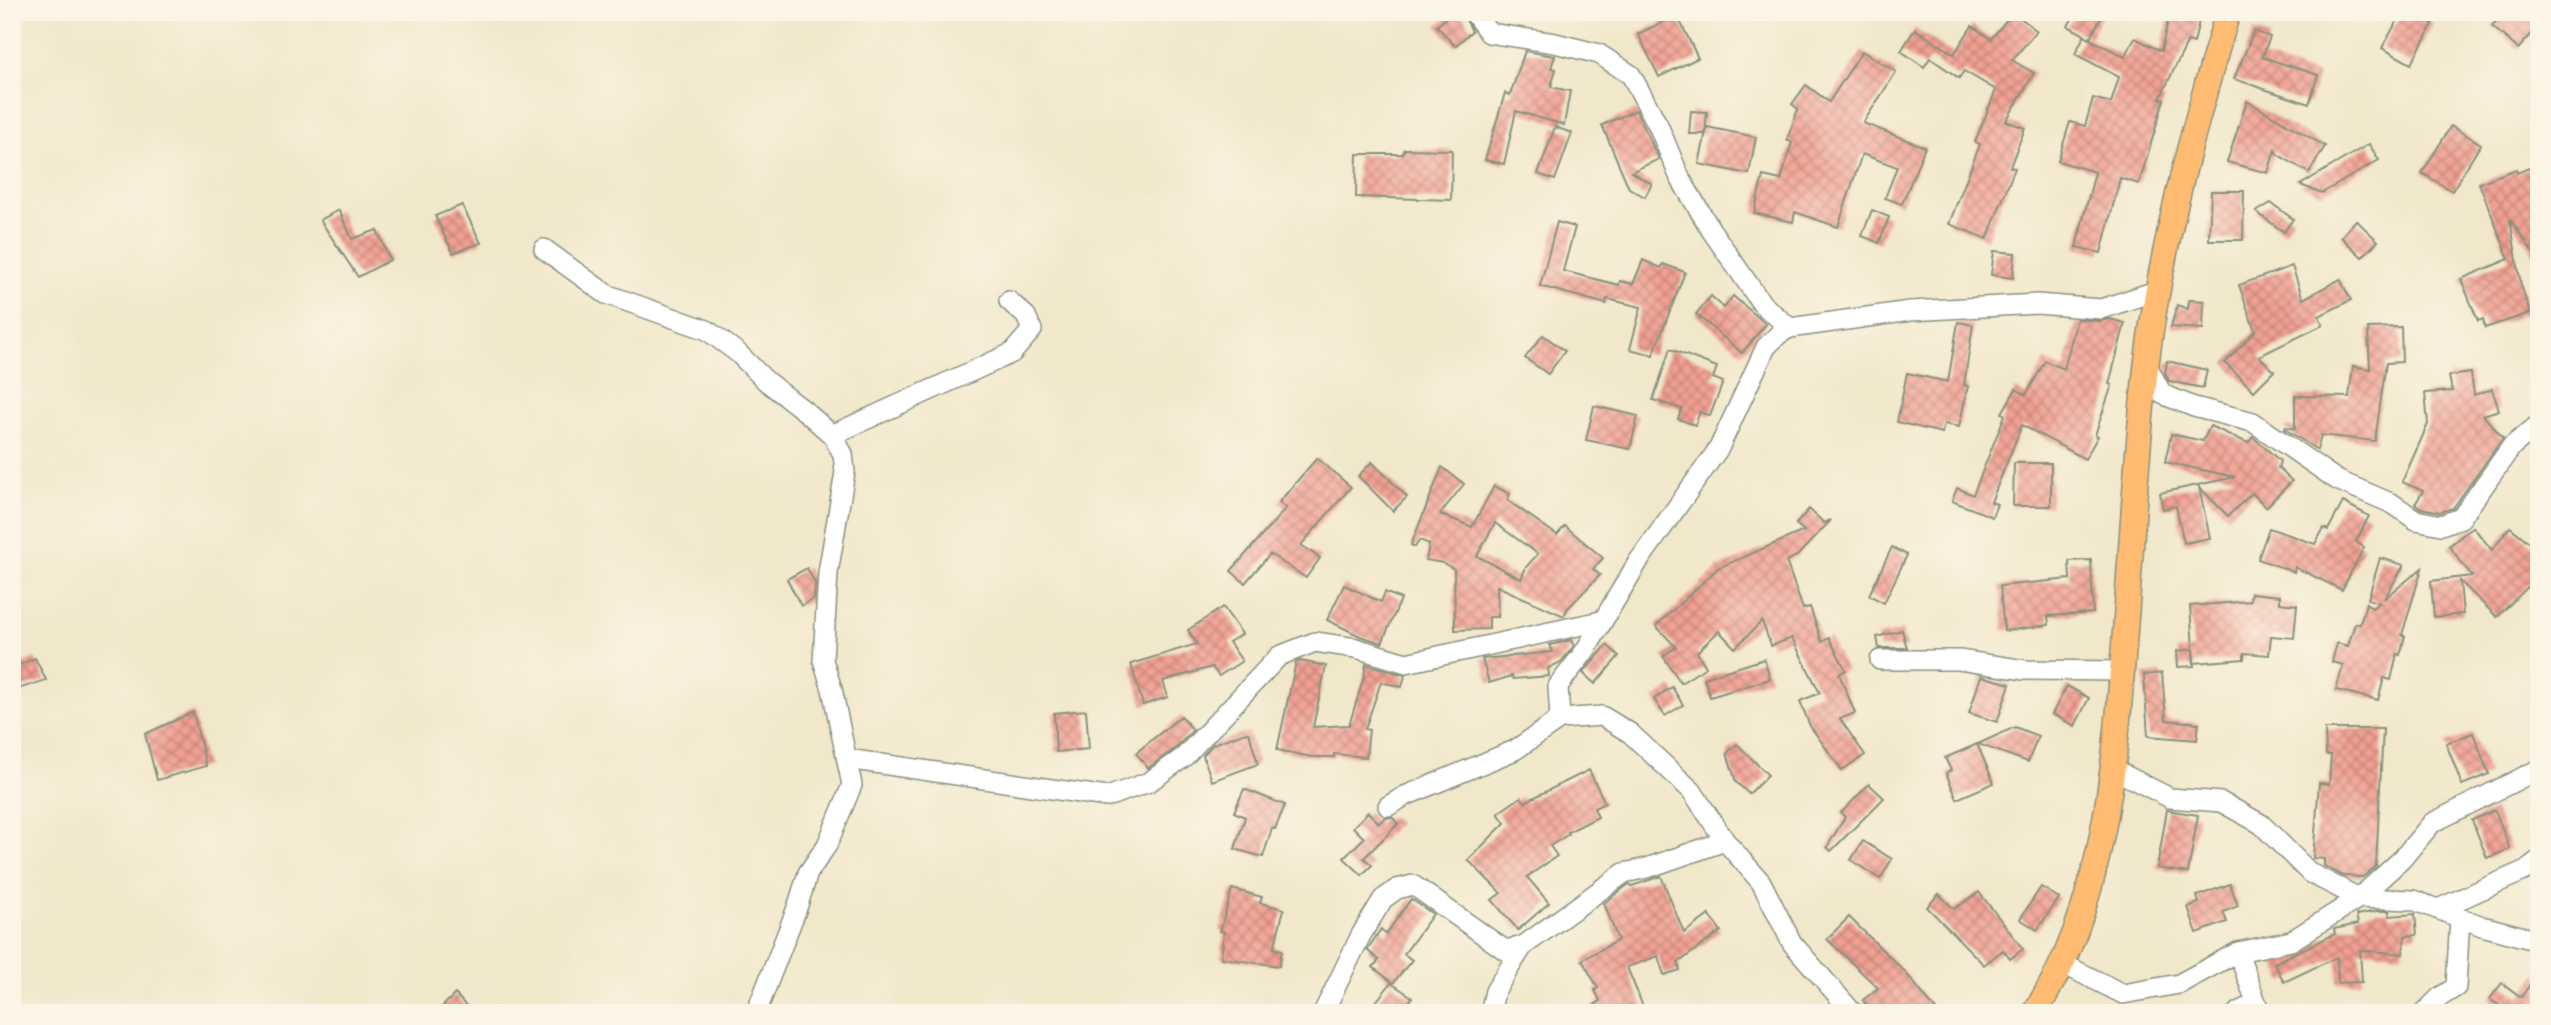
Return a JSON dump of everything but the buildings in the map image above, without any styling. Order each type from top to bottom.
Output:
[{"type":"main road","points":[[2034,1013],[2061,963],[2082,911],[2104,823],[2113,769],[2147,365],[2159,290],[2187,158],[2228,12]]},
{"type":"street","points":[[1478,12],[1477,17],[1489,33],[1555,43],[1599,54],[1630,75],[1658,125],[1680,178],[1711,230],[1762,304],[1790,328]]},
{"type":"street","points":[[544,248],[606,294],[708,330],[832,435],[843,454],[845,472],[828,573],[823,660],[832,689],[852,785],[827,845],[808,873],[756,1013]]},
{"type":"street","points":[[1560,719],[1558,686],[1585,651],[1639,562],[1719,449],[1766,347],[1779,334],[1790,328],[1922,310],[2037,304],[2101,309],[2159,290]]},
{"type":"street","points":[[832,435],[1012,354],[1032,330],[1026,316],[1009,301]]},
{"type":"street","points":[[2147,365],[2162,394],[2194,407],[2253,422],[2337,480],[2393,504],[2416,520],[2441,525],[2460,517],[2512,446],[2539,424]]},
{"type":"street","points":[[847,759],[1107,797],[1149,782],[1184,757],[1279,656],[1315,642],[1356,648],[1406,663],[1601,621]]},
{"type":"street","points":[[1880,660],[1959,660],[2025,670],[2122,671]]},
{"type":"street","points":[[1388,806],[1405,796],[1515,750],[1560,719],[1602,716],[1630,733],[1692,791],[1725,841],[1761,882],[1792,943],[1853,1013]]},
{"type":"street","points":[[2113,769],[2170,797],[2221,803],[2231,808],[2261,824],[2310,873],[2359,898],[2413,901],[2539,941]]},
{"type":"street","points":[[2061,963],[2123,994],[2179,984],[2238,952],[2291,941],[2359,898],[2402,859],[2432,823],[2539,769]]},
{"type":"street","points":[[1490,1013],[1495,990],[1523,946],[1624,873],[1647,868],[1725,841]]},
{"type":"street","points":[[2438,909],[2526,870],[2539,860]]},
{"type":"street","points":[[1323,1013],[1361,935],[1383,899],[1397,889],[1413,885],[1505,950],[1523,946]]},
{"type":"street","points":[[2424,1013],[2440,997],[2456,987],[2460,918]]},
{"type":"street","points":[[2237,1013],[2258,1008],[2238,952]]}]
